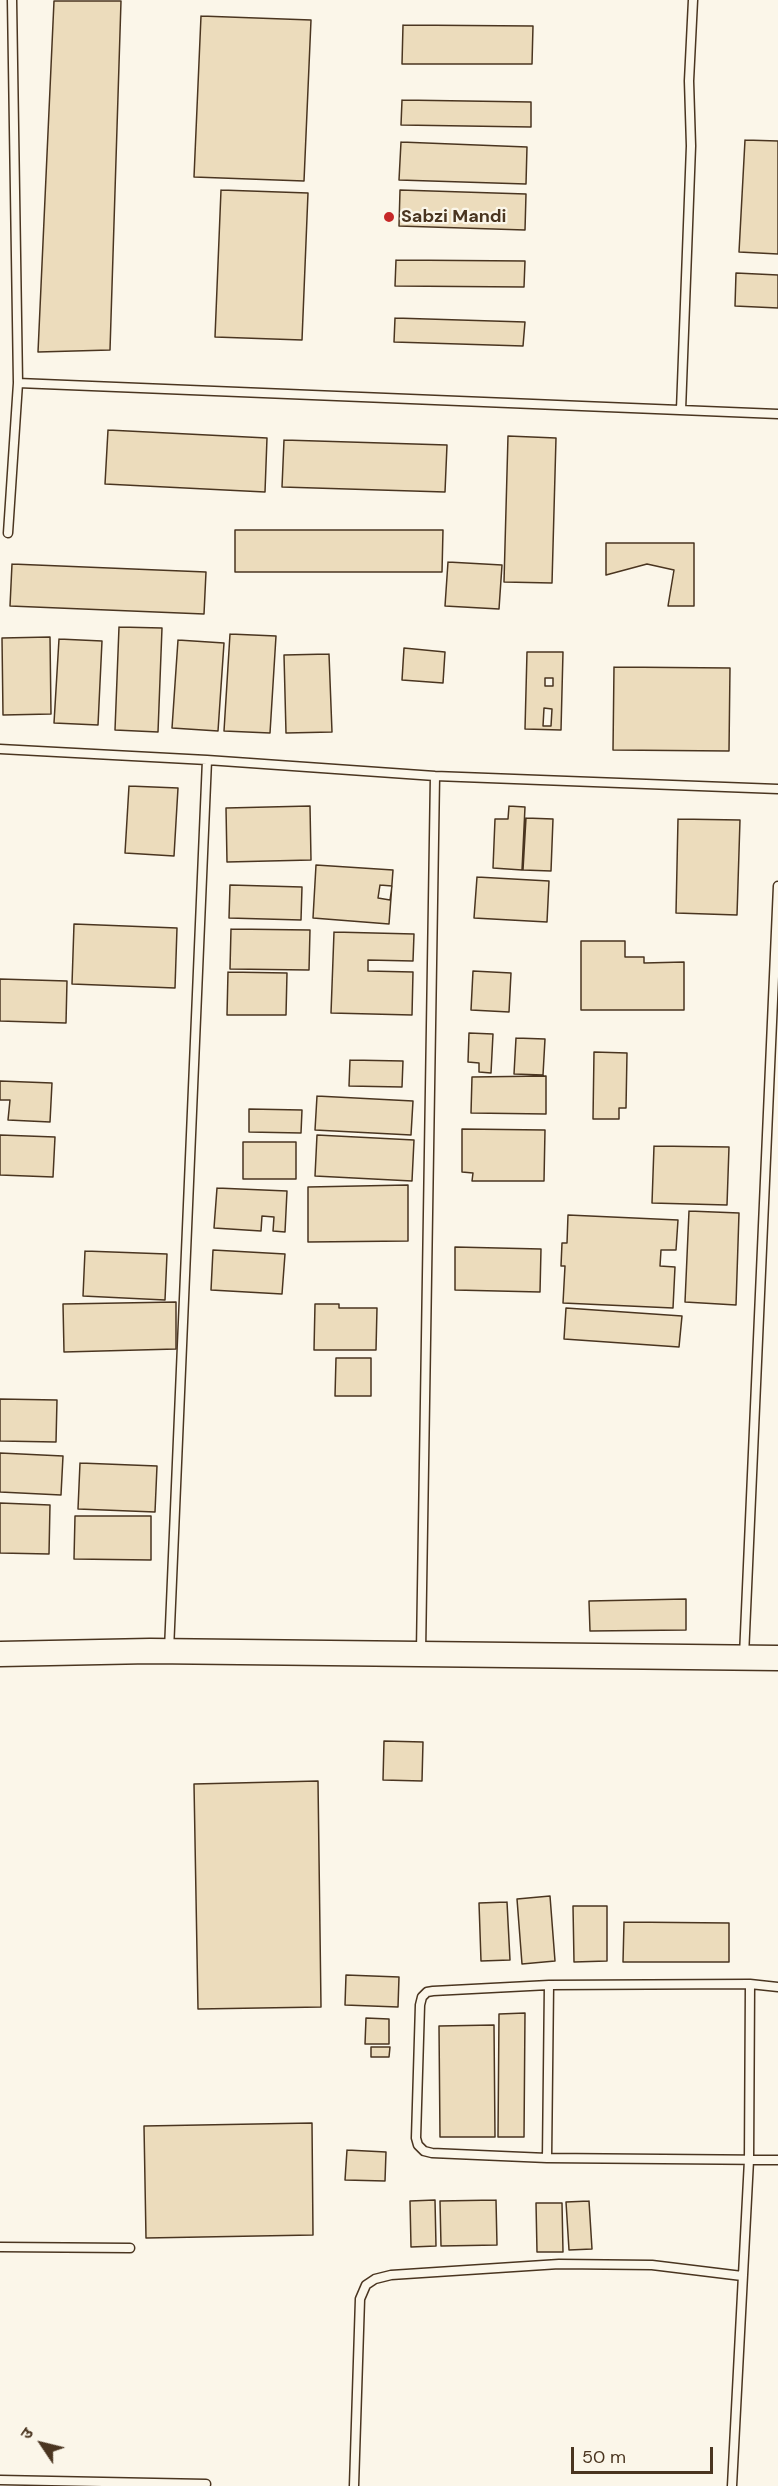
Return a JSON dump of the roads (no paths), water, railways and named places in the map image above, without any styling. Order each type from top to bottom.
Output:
[{"type":"street","points":[[0,1654],[169,1651],[778,1658]]},
{"type":"lane","points":[[8,533],[18,383],[12,0]]},
{"type":"lane","points":[[681,410],[691,146],[689,81],[693,0]]},
{"type":"lane","points":[[18,383],[778,414]]},
{"type":"lane","points":[[0,749],[207,760],[435,776],[778,789]]},
{"type":"lane","points":[[169,1651],[207,760]]},
{"type":"lane","points":[[421,1654],[435,776]]},
{"type":"lane","points":[[744,1658],[778,886]]},
{"type":"lane","points":[[732,2486],[749,2160],[750,1984]]},
{"type":"lane","points":[[778,1987],[750,1984],[549,1985],[427,1992],[422,1997],[420,2005],[416,2138],[418,2145],[424,2151],[432,2153],[547,2158],[778,2160]]},
{"type":"lane","points":[[547,2158],[549,1985]]},
{"type":"lane","points":[[0,2247],[130,2248]]},
{"type":"lane","points":[[354,2486],[360,2299],[366,2285],[375,2279],[391,2275],[559,2264],[652,2265],[742,2276]]},
{"type":"lane","points":[[0,2480],[206,2484]]},
{"type":"place","name":"Sabzi Mandi","points":[[389,217]]}]
